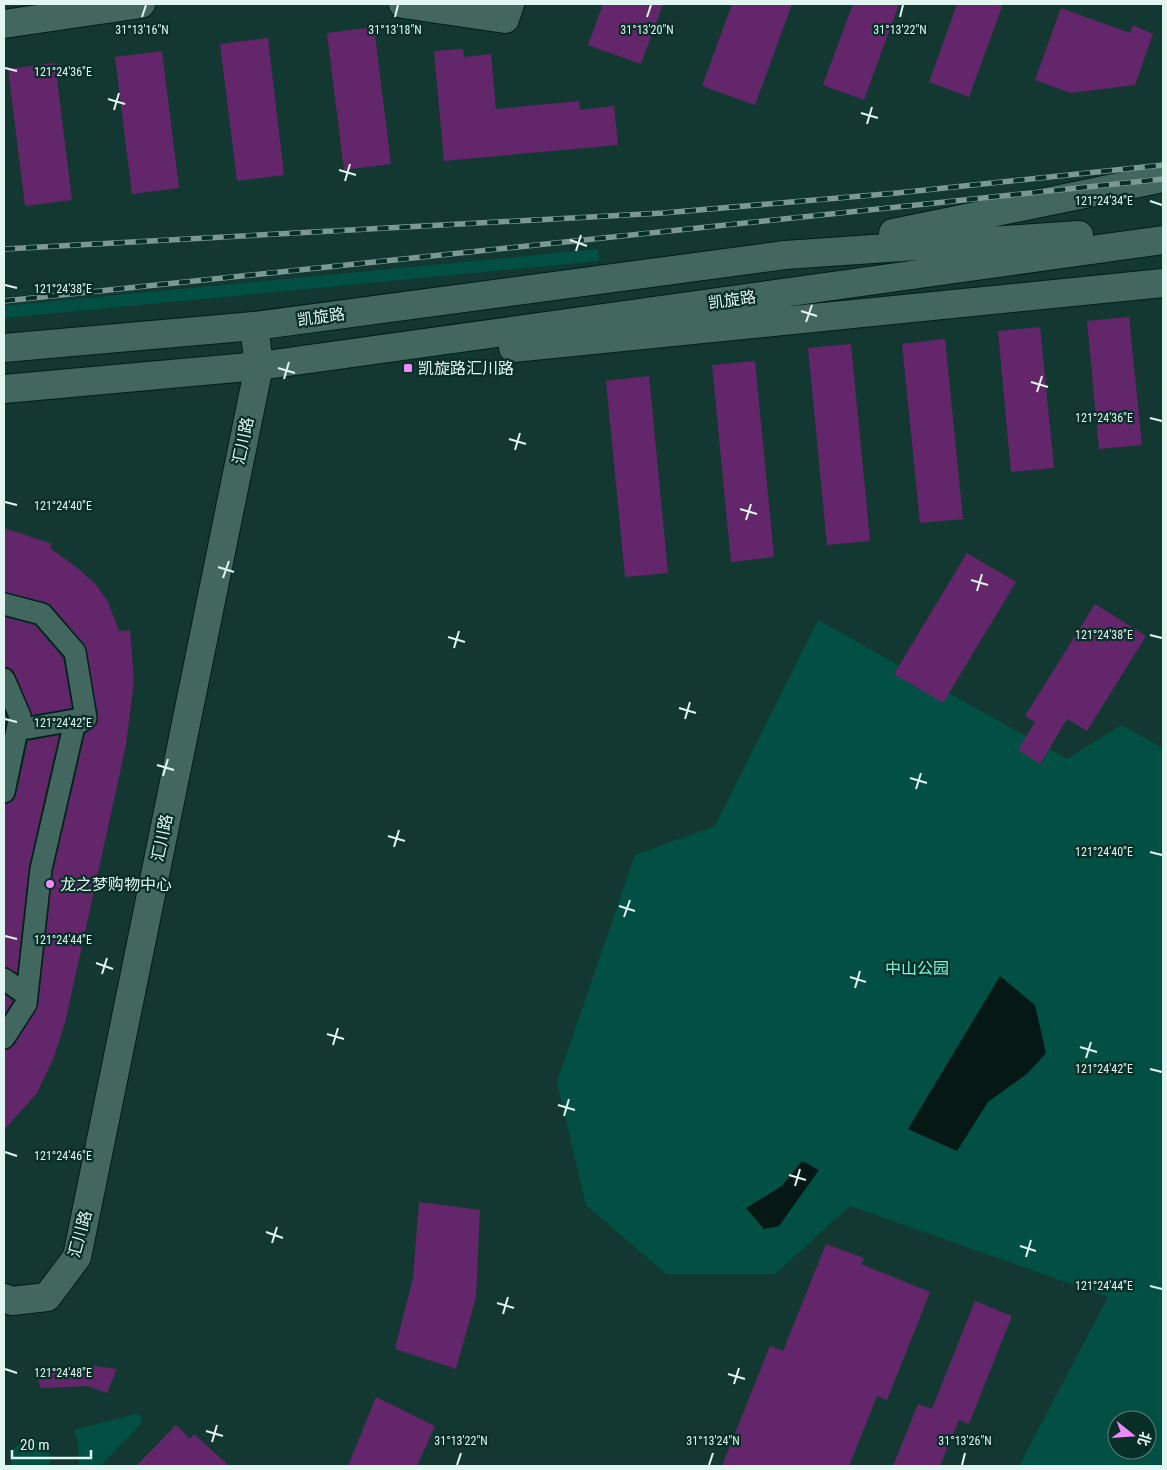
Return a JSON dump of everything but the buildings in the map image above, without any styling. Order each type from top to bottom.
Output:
[{"type":"street","points":[[4,24],[141,4]]},
{"type":"street","points":[[403,4],[505,19],[510,4]]},
{"type":"street","name":"凯旋路","points":[[785,255],[1163,178]]},
{"type":"street","name":"凯旋路","points":[[4,348],[254,326],[785,255],[1163,229]]},
{"type":"street","name":"凯旋路","points":[[4,389],[259,366],[1163,240]]},
{"type":"street","name":"凯旋路","points":[[302,359],[410,358],[1163,283]]},
{"type":"street","name":"汇川路","points":[[4,1298],[12,1301],[47,1297],[78,1258],[259,366],[254,326]]},
{"type":"street","points":[[4,604],[42,614],[75,652],[86,718]]},
{"type":"street","points":[[4,679],[20,716],[4,792]]},
{"type":"street","points":[[16,730],[86,718]]},
{"type":"street","points":[[4,1038],[26,1004],[41,869],[74,726],[86,718]]},
{"type":"street","points":[[4,979],[27,995]]},
{"type":"green space","points":[[598,249],[599,261],[4,318],[4,306]]},
{"type":"green space","name":"中山公园","points":[[818,620],[1067,759],[1121,725],[1163,748],[1163,1466],[1019,1466],[1108,1297],[850,1206],[775,1274],[666,1274],[586,1205],[557,1082],[635,855],[715,826]]},
{"type":"green space","points":[[135,1414],[141,1416],[142,1423],[100,1466],[79,1466],[78,1441],[74,1430]]},
{"type":"green space","points":[[34,1439],[45,1446],[50,1453],[49,1466],[12,1466],[12,1455],[16,1447],[24,1441]]},
{"type":"shaded area","points":[[1000,976],[1035,1005],[1046,1053],[1028,1073],[988,1102],[957,1151],[908,1129]]},
{"type":"shaded area","points":[[802,1161],[819,1170],[779,1226],[764,1229],[746,1208],[782,1186]]},
{"type":"railway","points":[[4,249],[663,213],[897,193],[1163,165]]},
{"type":"railway","points":[[4,301],[1163,179]]},
{"type":"place","name":"凯旋路汇川路","points":[[408,368]]},
{"type":"place","name":"龙之梦购物中心","points":[[50,884]]}]
